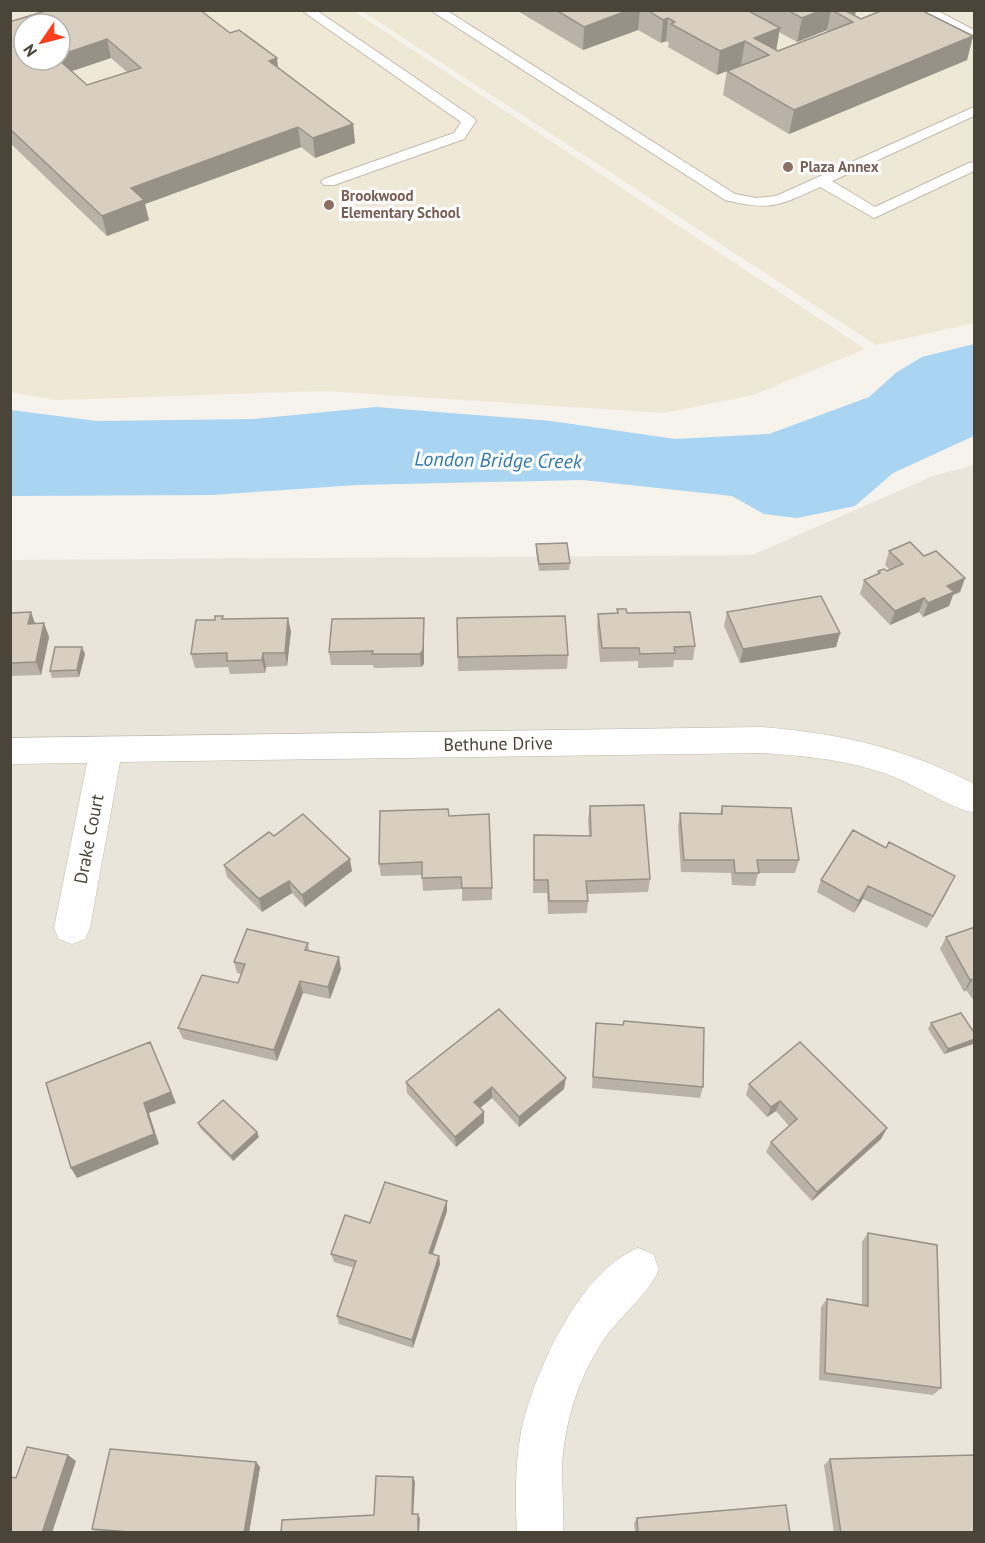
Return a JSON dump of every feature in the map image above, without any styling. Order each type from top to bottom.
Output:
[{"type":"street","name":"Bethune Drive","points":[[10,751],[762,740],[826,746],[879,758],[931,777],[975,800]]},
{"type":"street","name":"Drake Court","points":[[72,928],[106,750]]},
{"type":"street","points":[[540,1533],[540,1459],[553,1394],[578,1338],[621,1283],[638,1269]]},
{"type":"lane","points":[[307,10],[469,121],[459,136],[329,182]]},
{"type":"lane","points":[[436,10],[730,197],[756,203],[779,200],[975,111]]},
{"type":"lane","points":[[925,10],[975,35]]},
{"type":"lane","points":[[821,182],[874,213],[975,166]]},
{"type":"shaded area","name":"Brookwood Elementary School","points":[[10,11],[354,11],[865,349],[753,395],[664,413],[324,391],[56,400],[11,392]]},
{"type":"shaded area","name":"Plaza Annex","points":[[362,11],[974,11],[974,323],[876,345]]},
{"type":"shaded area","points":[[974,465],[974,1532],[11,1532],[11,560],[752,555],[933,476]]},
{"type":"water","name":"London Bridge Creek","points":[[974,344],[974,436],[893,473],[855,506],[797,518],[764,514],[732,496],[583,480],[358,485],[212,495],[11,496],[11,410],[97,421],[253,419],[376,407],[551,421],[675,439],[769,434],[869,397],[897,372],[922,357]]},
{"type":"building","points":[[48,10],[200,10],[230,33],[239,30],[277,58],[269,61],[353,124],[313,138],[298,127],[131,188],[144,200],[102,216],[10,129],[10,19],[12,20],[12,72],[72,72],[87,85],[141,68],[107,39],[72,51],[72,12],[42,12]]},
{"type":"building","points":[[556,10],[629,10],[584,27]]},
{"type":"building","points":[[647,10],[747,10],[780,28],[754,38],[778,51],[853,22],[832,10],[844,10],[861,19],[883,10],[921,10],[973,36],[794,110],[727,71],[769,55],[745,41],[720,51],[671,24],[675,22],[668,18],[663,20]]},
{"type":"building","points":[[787,10],[822,10],[802,18]]},
{"type":"building","points":[[910,542],[924,556],[936,551],[965,578],[947,586],[954,592],[928,603],[924,598],[895,611],[864,580],[880,573],[878,571],[884,569],[887,571],[903,564],[889,551]]},
{"type":"building","points":[[567,543],[570,563],[539,564],[536,544]]},
{"type":"building","points":[[821,596],[840,633],[743,649],[727,612]]},
{"type":"building","points":[[617,609],[626,609],[627,613],[690,612],[695,646],[674,647],[675,653],[640,654],[639,648],[602,648],[598,614],[618,613]]},
{"type":"building","points":[[31,612],[28,624],[44,623],[36,662],[10,663],[10,613]]},
{"type":"building","points":[[215,616],[223,616],[222,619],[288,618],[285,653],[263,653],[262,660],[227,661],[227,653],[191,654],[196,620],[215,620]]},
{"type":"building","points":[[565,616],[568,655],[458,657],[457,618]]},
{"type":"building","points":[[424,618],[423,650],[420,654],[372,654],[373,651],[329,652],[332,619]]},
{"type":"building","points":[[55,647],[82,647],[77,670],[50,671]]},
{"type":"building","points":[[644,805],[650,879],[586,881],[588,901],[549,901],[548,880],[534,880],[534,835],[591,836],[590,806]]},
{"type":"building","points":[[722,806],[791,808],[799,860],[757,860],[759,873],[735,873],[734,860],[684,860],[680,813],[722,814]]},
{"type":"building","points":[[448,809],[449,816],[489,814],[492,888],[462,888],[461,877],[422,878],[422,862],[379,864],[380,811]]},
{"type":"building","points":[[303,814],[350,859],[302,895],[289,881],[259,899],[224,865],[269,832],[274,836]]},
{"type":"building","points":[[853,830],[886,848],[889,842],[955,876],[933,916],[868,886],[859,901],[821,880]]},
{"type":"building","points":[[975,927],[975,980],[970,980],[946,937]]},
{"type":"building","points":[[247,929],[308,943],[305,950],[339,957],[328,987],[300,981],[274,1050],[178,1028],[202,975],[238,983],[245,964],[234,962]]},
{"type":"building","points":[[499,1009],[566,1078],[519,1117],[492,1087],[474,1102],[484,1112],[455,1137],[406,1082]]},
{"type":"building","points":[[961,1013],[975,1034],[975,1039],[948,1049],[931,1023]]},
{"type":"building","points":[[624,1021],[704,1028],[703,1087],[593,1077],[596,1023],[623,1025]]},
{"type":"building","points":[[150,1042],[171,1092],[144,1103],[154,1134],[71,1168],[46,1083]]},
{"type":"building","points":[[800,1042],[887,1128],[817,1192],[771,1142],[797,1119],[780,1101],[771,1107],[749,1084]]},
{"type":"building","points":[[223,1100],[257,1132],[231,1156],[198,1123]]},
{"type":"building","points":[[385,1182],[447,1201],[429,1253],[439,1256],[412,1340],[337,1316],[356,1261],[331,1254],[345,1215],[370,1223]]},
{"type":"building","points":[[868,1233],[937,1245],[941,1388],[825,1373],[827,1299],[868,1306]]},
{"type":"building","points":[[27,1447],[68,1455],[42,1533],[10,1533],[10,1477],[16,1478]]},
{"type":"building","points":[[110,1449],[256,1462],[244,1533],[143,1533],[92,1529]]},
{"type":"building","points":[[975,1455],[975,1533],[841,1533],[830,1459]]},
{"type":"building","points":[[376,1476],[413,1477],[412,1514],[418,1514],[418,1533],[281,1533],[282,1520],[374,1515]]},
{"type":"building","points":[[786,1505],[790,1533],[638,1533],[637,1518]]},
{"type":"place","name":"Plaza Annex","points":[[788,167]]},
{"type":"place","name":"Brookwood Elementary School","points":[[329,205]]}]
